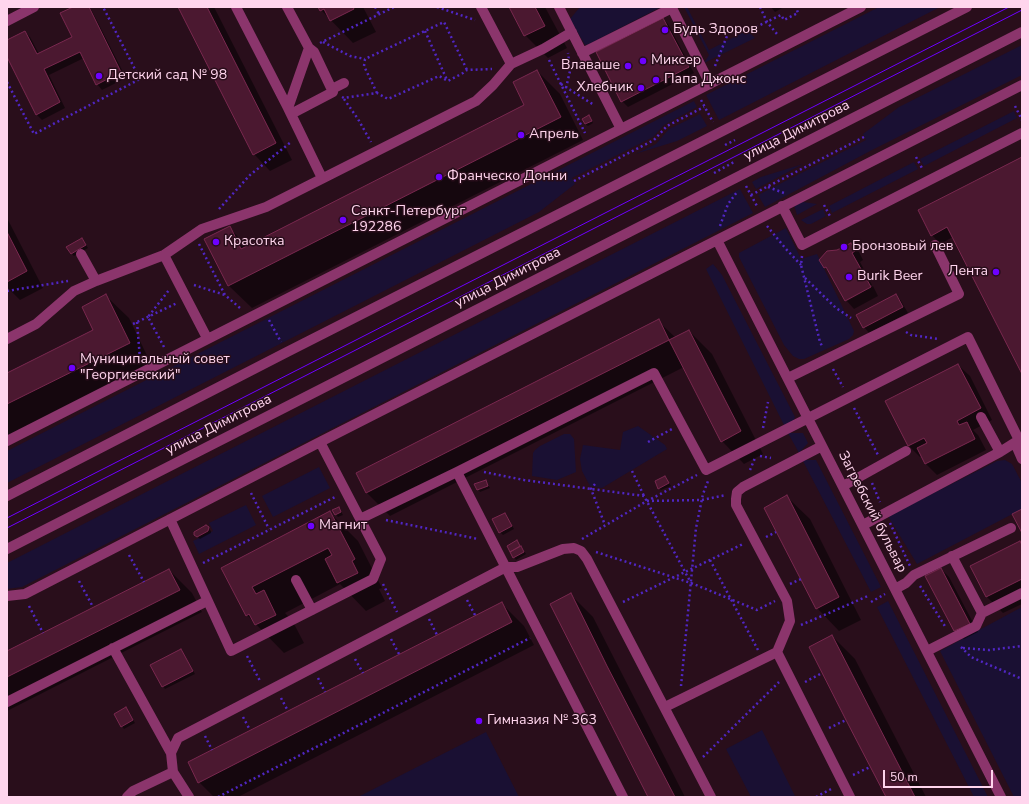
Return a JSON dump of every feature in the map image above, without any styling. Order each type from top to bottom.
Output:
[{"type":"street","points":[[7,21],[34,7]]},
{"type":"street","points":[[236,7],[290,111],[322,178]]},
{"type":"street","points":[[287,7],[309,48],[314,52],[333,90]]},
{"type":"street","points":[[481,7],[511,64]]},
{"type":"street","points":[[559,7],[621,129]]},
{"type":"street","points":[[7,441],[207,338],[861,7]]},
{"type":"street","points":[[7,496],[287,352],[967,7]]},
{"type":"street","points":[[582,53],[672,8],[710,84]]},
{"type":"street","points":[[7,339],[36,324],[74,291],[96,280],[164,255],[202,229],[266,207],[476,101],[493,85],[511,64],[572,32]]},
{"type":"street","name":"улица Димитрова","points":[[7,549],[1022,32]]},
{"type":"street","points":[[290,111],[309,48]]},
{"type":"street","points":[[290,111],[344,83]]},
{"type":"street","points":[[7,596],[26,594],[718,235],[782,206],[1022,85]]},
{"type":"street","points":[[782,206],[802,245],[1022,133]]},
{"type":"street","name":"Загребский бульвар","points":[[718,235],[808,419],[1002,797]]},
{"type":"street","points":[[788,378],[959,294],[935,245]]},
{"type":"street","points":[[81,254],[96,280]]},
{"type":"street","points":[[164,255],[207,338]]},
{"type":"street","points":[[363,518],[654,373],[682,424],[709,468],[968,337],[1019,440],[1000,452],[862,525]]},
{"type":"street","points":[[981,417],[1000,452]]},
{"type":"street","points":[[170,519],[231,651],[242,646],[373,578],[381,559],[363,518],[346,491],[320,442]]},
{"type":"street","points":[[1015,443],[1022,459]]},
{"type":"street","points":[[665,707],[685,697],[732,679],[777,652],[790,621],[786,601],[736,505],[737,492],[743,487],[822,446]]},
{"type":"street","points":[[843,486],[906,451]]},
{"type":"street","points":[[458,472],[492,542],[623,797]]},
{"type":"street","points":[[895,589],[906,583],[914,575],[1011,528]]},
{"type":"street","points":[[171,753],[178,738],[506,567],[517,567],[563,549],[578,550],[587,559],[711,797]]},
{"type":"street","points":[[952,556],[982,614]]},
{"type":"street","points":[[296,580],[312,610]]},
{"type":"street","points":[[927,651],[976,626],[982,614],[1022,593]]},
{"type":"street","points":[[7,702],[207,601]]},
{"type":"street","points":[[113,648],[171,753],[173,772],[189,797]]},
{"type":"street","points":[[777,652],[850,797]]},
{"type":"street","points":[[127,797],[132,791],[173,772]]},
{"type":"path","points":[[7,82],[34,134],[140,79],[103,7]]},
{"type":"path","points":[[375,7],[379,14]]},
{"type":"path","points":[[309,48],[394,7]]},
{"type":"path","points":[[437,7],[480,22]]},
{"type":"path","points":[[760,7],[768,22],[777,34]]},
{"type":"path","points":[[756,28],[781,14],[784,20],[798,13],[796,7]]},
{"type":"path","points":[[323,41],[350,56],[365,59],[444,22],[467,70]]},
{"type":"path","points":[[425,31],[448,81]]},
{"type":"path","points":[[714,66],[730,31]]},
{"type":"path","points":[[565,92],[570,71],[568,48],[572,32]]},
{"type":"path","points":[[543,48],[585,133]]},
{"type":"path","points":[[365,59],[364,66],[377,94]]},
{"type":"path","points":[[448,81],[467,70],[496,68],[511,64]]},
{"type":"path","points":[[344,98],[377,94],[388,99],[439,76],[448,81]]},
{"type":"path","points":[[560,84],[598,107]]},
{"type":"path","points":[[333,90],[344,98],[376,151]]},
{"type":"path","points":[[700,98],[713,123]]},
{"type":"path","points":[[1015,106],[1022,120]]},
{"type":"path","points":[[574,181],[654,140],[667,126],[704,107]]},
{"type":"path","points":[[217,212],[250,175],[301,134]]},
{"type":"path","points":[[751,195],[864,138]]},
{"type":"path","points":[[714,173],[734,162]]},
{"type":"path","points":[[718,235],[728,204],[737,192],[745,186],[759,210]]},
{"type":"path","points":[[768,187],[788,194]]},
{"type":"path","points":[[202,229],[198,242],[226,295],[240,308]]},
{"type":"path","points":[[770,232],[801,265]]},
{"type":"path","points":[[148,317],[176,278],[198,287],[226,295]]},
{"type":"path","points":[[805,278],[836,308],[852,318]]},
{"type":"path","points":[[7,291],[75,279]]},
{"type":"path","points":[[132,324],[187,298]]},
{"type":"path","points":[[264,310],[287,352]]},
{"type":"path","points":[[148,317],[164,346]]},
{"type":"path","points":[[137,322],[140,358]]},
{"type":"path","points":[[898,323],[905,331],[912,334],[958,342]]},
{"type":"path","points":[[648,442],[682,424]]},
{"type":"path","points":[[742,452],[776,459]]},
{"type":"path","points":[[685,697],[680,689],[696,528],[709,468]]},
{"type":"path","points":[[709,468],[647,501],[581,539],[578,550],[592,550],[675,577],[757,610],[784,596]]},
{"type":"path","points":[[482,472],[524,480],[644,496]]},
{"type":"path","points":[[632,472],[691,583]]},
{"type":"path","points":[[867,473],[914,575],[939,619],[953,638],[970,657],[1022,679]]},
{"type":"path","points":[[591,489],[595,484]]},
{"type":"path","points":[[591,489],[605,525]]},
{"type":"path","points":[[192,568],[346,491]]},
{"type":"path","points":[[647,501],[702,500],[737,492]]},
{"type":"path","points":[[251,494],[269,529]]},
{"type":"path","points":[[363,518],[492,542]]},
{"type":"path","points":[[612,607],[754,539]]},
{"type":"path","points":[[129,555],[144,582]]},
{"type":"path","points":[[710,560],[732,599],[762,660]]},
{"type":"path","points":[[376,571],[401,622]]},
{"type":"path","points":[[79,581],[93,607]]},
{"type":"path","points":[[462,590],[475,616]]},
{"type":"path","points":[[871,602],[885,594]]},
{"type":"path","points":[[790,621],[803,626],[868,596]]},
{"type":"path","points":[[29,606],[43,633]]},
{"type":"path","points":[[424,610],[437,635]]},
{"type":"path","points":[[387,629],[399,654]]},
{"type":"path","points":[[218,797],[540,633]]},
{"type":"path","points":[[242,646],[266,692]]},
{"type":"path","points":[[962,648],[989,650],[1022,646]]},
{"type":"path","points":[[350,649],[362,673]]},
{"type":"path","points":[[695,765],[779,683],[788,672]]},
{"type":"path","points":[[795,687],[822,673]]},
{"type":"path","points":[[818,733],[846,720]]},
{"type":"path","points":[[816,797],[870,767]]},
{"type":"shaded area","points":[[580,7],[661,7],[585,45],[570,19]]},
{"type":"shaded area","points":[[684,7],[687,7],[709,50],[742,33],[750,33],[755,38],[704,63],[709,55]]},
{"type":"shaded area","points":[[879,7],[940,7],[719,120],[706,95]]},
{"type":"shaded area","points":[[1022,45],[1022,75],[872,150],[765,207],[758,195],[866,140],[863,134],[899,107]]},
{"type":"shaded area","points":[[694,101],[697,107],[664,125],[653,137],[572,178],[575,184],[539,212],[7,483],[7,451]]},
{"type":"shaded area","points":[[1014,111],[1017,118],[924,166],[920,159]]},
{"type":"shaded area","points":[[700,114],[707,126],[677,141],[635,154],[656,144],[669,129]]},
{"type":"shaded area","points":[[914,162],[918,169],[832,213],[829,206]]},
{"type":"shaded area","points":[[803,164],[756,189],[752,182],[761,177]]},
{"type":"shaded area","points":[[740,189],[753,213],[22,587],[7,589],[7,563]]},
{"type":"shaded area","points":[[803,202],[817,204],[797,215],[794,205]]},
{"type":"shaded area","points":[[823,209],[826,216],[811,224],[807,224],[801,220]]},
{"type":"shaded area","points":[[786,228],[801,259],[817,254],[854,331],[853,335],[849,339],[804,359],[799,359],[793,356],[784,345],[739,257],[739,253]]},
{"type":"shaded area","points":[[713,264],[722,275],[795,417],[793,422],[784,425],[706,269]]},
{"type":"shaded area","points":[[638,426],[665,445],[667,449],[602,488],[590,486],[582,471],[580,459],[583,445],[620,450],[623,432]]},
{"type":"shaded area","points":[[788,433],[803,433],[808,443],[799,453]]},
{"type":"shaded area","points":[[564,434],[570,434],[574,439],[576,472],[557,480],[532,476],[533,453],[535,450]]},
{"type":"shaded area","points":[[816,460],[881,587],[871,592],[803,461]]},
{"type":"shaded area","points":[[1005,460],[1012,464],[1022,483],[1022,509],[917,564],[888,516],[997,461]]},
{"type":"shaded area","points":[[319,467],[330,488],[273,517],[262,496]]},
{"type":"shaded area","points":[[246,505],[256,525],[199,554],[193,541],[213,531],[209,523]]},
{"type":"shaded area","points":[[888,601],[988,797],[974,797],[877,607]]},
{"type":"shaded area","points":[[1022,607],[1022,797],[1014,797],[940,651]]},
{"type":"shaded area","points":[[762,730],[795,796],[793,797],[751,797],[726,749]]},
{"type":"shaded area","points":[[486,732],[519,797],[358,797]]},
{"type":"building","points":[[73,7],[89,7],[121,72],[96,85],[80,52],[44,69],[60,102],[36,115],[7,57],[7,40],[25,31],[37,54],[72,37],[60,13]]},
{"type":"building","points":[[178,7],[207,7],[276,143],[253,155]]},
{"type":"building","points":[[318,7],[353,7],[354,9],[330,21],[324,9],[320,11]]},
{"type":"building","points":[[509,7],[535,7],[545,26],[524,36]]},
{"type":"building","name":"Миксер","points":[[663,18],[689,67],[621,102],[596,52]]},
{"type":"building","points":[[537,70],[561,117],[228,286],[204,239],[230,226],[241,249],[243,248],[524,105],[513,82]]},
{"type":"building","points":[[589,115],[592,121],[585,124],[582,119]]},
{"type":"building","name":"Лента","points":[[1022,157],[1022,374],[947,227],[931,236],[918,210]]},
{"type":"building","points":[[7,232],[27,271],[7,282]]},
{"type":"building","points":[[82,238],[86,245],[71,254],[66,247]]},
{"type":"building","name":"Burik Beer","points":[[851,243],[855,251],[852,253],[871,287],[845,301],[826,267],[824,268],[819,260],[827,251],[837,250]]},
{"type":"building","points":[[106,294],[130,343],[7,404],[7,373],[93,330],[82,307]]},
{"type":"building","points":[[896,294],[903,307],[863,328],[856,315]]},
{"type":"building","points":[[659,319],[669,340],[366,493],[356,473]]},
{"type":"building","points":[[689,330],[741,431],[721,442],[669,340]]},
{"type":"building","points":[[958,364],[981,408],[957,421],[959,425],[967,422],[975,439],[925,464],[917,448],[927,443],[924,438],[908,446],[885,401]]},
{"type":"building","points":[[665,476],[669,483],[658,489],[655,481]]},
{"type":"building","points":[[486,480],[488,486],[477,490],[474,484]]},
{"type":"building","points":[[787,495],[839,597],[816,609],[764,508]]},
{"type":"building","points":[[339,507],[341,512],[335,515],[332,510]]},
{"type":"building","points":[[1022,509],[1022,533],[1012,514]]},
{"type":"building","points":[[330,511],[355,559],[352,561],[358,573],[337,583],[325,559],[332,555],[328,548],[252,587],[256,594],[264,590],[276,615],[255,625],[249,614],[246,616],[221,568]]},
{"type":"building","points":[[505,513],[512,526],[499,533],[492,519]]},
{"type":"building","points":[[206,525],[209,527],[208,531],[197,537],[194,535],[194,532]]},
{"type":"building","points":[[517,540],[520,546],[510,552],[507,546]]},
{"type":"building","points":[[1020,541],[1022,545],[1022,579],[986,597],[970,566]]},
{"type":"building","points":[[521,546],[524,552],[513,558],[510,552]]},
{"type":"building","points":[[941,568],[970,624],[954,631],[925,576]]},
{"type":"building","points":[[169,569],[180,590],[7,677],[7,651]]},
{"type":"building","points":[[571,593],[675,797],[648,797],[550,604]]},
{"type":"building","points":[[502,602],[512,622],[198,783],[188,762]]},
{"type":"building","points":[[832,635],[915,797],[886,797],[846,720],[809,647]]},
{"type":"building","points":[[181,649],[193,671],[162,687],[150,665]]},
{"type":"building","points":[[126,707],[133,720],[121,727],[114,714]]},
{"type":"tram line","points":[[7,518],[1009,7]]},
{"type":"tram line","points":[[7,528],[1022,10]]},
{"type":"place","name":"Будь Здоров","points":[[665,30]]},
{"type":"place","name":"Миксер","points":[[643,61]]},
{"type":"place","name":"Влаваше","points":[[628,66]]},
{"type":"place","name":"Детский сад № 98","points":[[99,76]]},
{"type":"place","name":"Папа Джонс","points":[[656,80]]},
{"type":"place","name":"Хлебник","points":[[641,88]]},
{"type":"place","name":"Апрель","points":[[521,135]]},
{"type":"place","name":"Франческо Донни","points":[[439,177]]},
{"type":"place","name":"Санкт-Петербург 192286","points":[[343,220]]},
{"type":"place","name":"Красотка","points":[[216,242]]},
{"type":"place","name":"Бронзовый лев","points":[[844,247]]},
{"type":"place","name":"Лента","points":[[996,272]]},
{"type":"place","name":"Burik Beer","points":[[849,277]]},
{"type":"place","name":"Муниципальный совет \"Георгиевский\"","points":[[72,368]]},
{"type":"place","name":"Магнит","points":[[311,526]]},
{"type":"place","name":"Гимназия № 363","points":[[479,721]]}]
